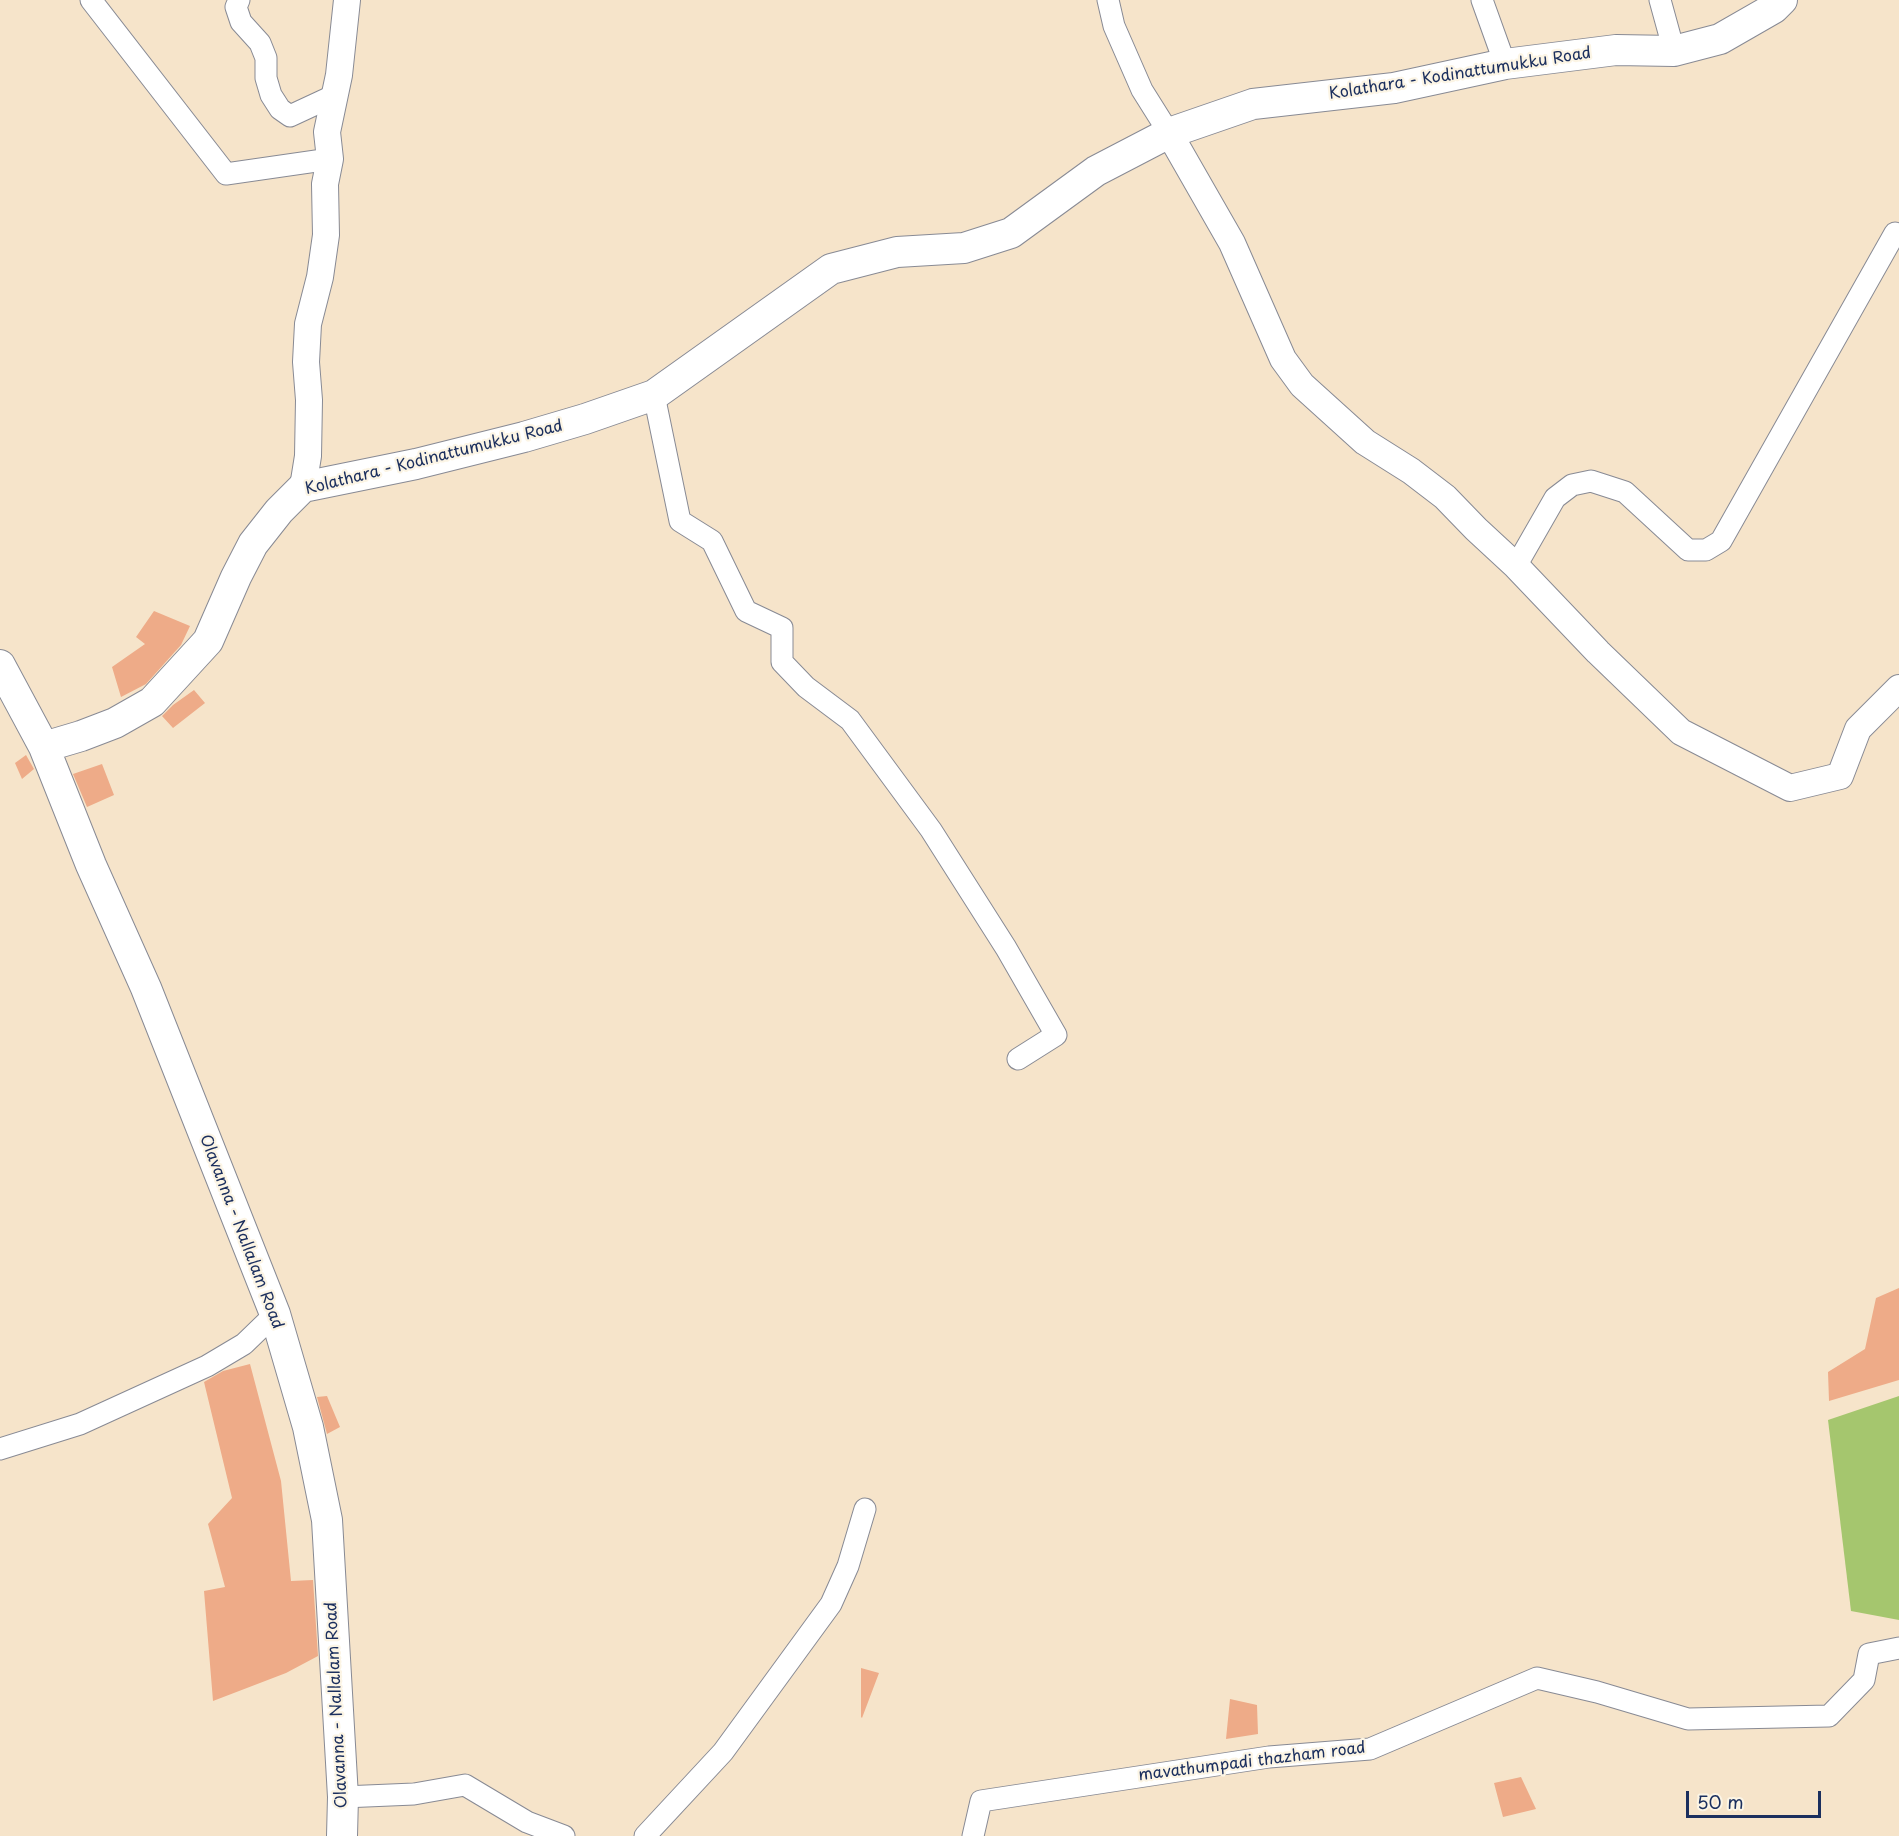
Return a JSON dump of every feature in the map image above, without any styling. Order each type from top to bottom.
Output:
[{"type":"main road","name":"Kolathara - Kodinattumukku Road","points":[[44,747],[115,723],[152,702],[208,641],[253,544],[279,511],[303,487],[416,464],[524,437],[654,395],[831,269],[897,252],[964,248],[1011,233],[1096,171],[1169,133],[1253,104],[1394,88],[1505,64],[1616,50],[1674,51],[1720,39],[1774,8],[1782,0]]},
{"type":"main road","name":"Olavanna - Nallalam Road","points":[[0,665],[44,747],[91,865],[146,988],[274,1314],[308,1427],[327,1520],[343,1797],[342,1836]]},
{"type":"street","points":[[91,0],[226,174],[330,159]]},
{"type":"street","points":[[239,0],[236,7],[240,22],[260,42],[266,58],[266,78],[271,95],[280,109],[290,116],[333,96]]},
{"type":"street","points":[[303,487],[309,456],[306,362],[308,324],[320,277],[326,235],[326,184],[330,159],[327,132],[339,75],[346,0]]},
{"type":"street","points":[[1108,0],[1114,26],[1142,90],[1232,243],[1283,359],[1302,386],[1365,442],[1411,471],[1445,497],[1516,566],[1591,645],[1681,732],[1790,788],[1840,776],[1858,729],[1899,688]]},
{"type":"street","points":[[1482,0],[1505,64]]},
{"type":"street","points":[[1660,0],[1674,51]]},
{"type":"street","points":[[1516,566],[1555,498],[1572,485],[1591,481],[1624,492],[1688,550],[1706,550],[1721,541],[1895,233],[1899,234]]},
{"type":"street","points":[[654,395],[680,520],[712,542],[746,611],[782,628],[782,662],[806,687],[850,720],[931,830],[1006,948],[1056,1035],[1018,1059]]},
{"type":"street","points":[[0,1449],[80,1424],[207,1366],[244,1344],[274,1314]]},
{"type":"street","points":[[645,1836],[723,1752],[831,1604],[848,1566],[866,1509]]},
{"type":"street","name":"mavathumpadi thazham road","points":[[973,1836],[981,1801],[1269,1757],[1370,1749],[1537,1678],[1597,1692],[1688,1719],[1829,1716],[1864,1680],[1869,1654],[1899,1648]]},
{"type":"street","points":[[343,1797],[414,1794],[465,1785],[527,1822],[564,1836]]},
{"type":"green space","points":[[1899,1396],[1899,1620],[1851,1611],[1828,1420]]},
{"type":"building","points":[[154,611],[190,626],[181,645],[146,684],[121,697],[112,667],[145,644],[136,637]]},
{"type":"building","points":[[194,690],[205,703],[173,728],[162,716]]},
{"type":"building","points":[[26,755],[34,769],[22,779],[15,763]]},
{"type":"building","points":[[102,764],[114,795],[87,807],[73,774]]},
{"type":"building","points":[[1899,1288],[1899,1380],[1829,1401],[1828,1372],[1865,1349],[1876,1298]]},
{"type":"building","points":[[250,1364],[281,1481],[291,1581],[313,1580],[318,1656],[286,1673],[213,1701],[204,1591],[225,1587],[208,1524],[232,1498],[204,1382],[223,1371]]},
{"type":"building","points":[[327,1396],[340,1427],[327,1434],[317,1397]]},
{"type":"building","points":[[861,1668],[879,1673],[862,1718],[861,1717]]},
{"type":"building","points":[[1230,1699],[1257,1705],[1258,1734],[1226,1739]]},
{"type":"building","points":[[1521,1777],[1536,1809],[1503,1817],[1494,1783]]}]
